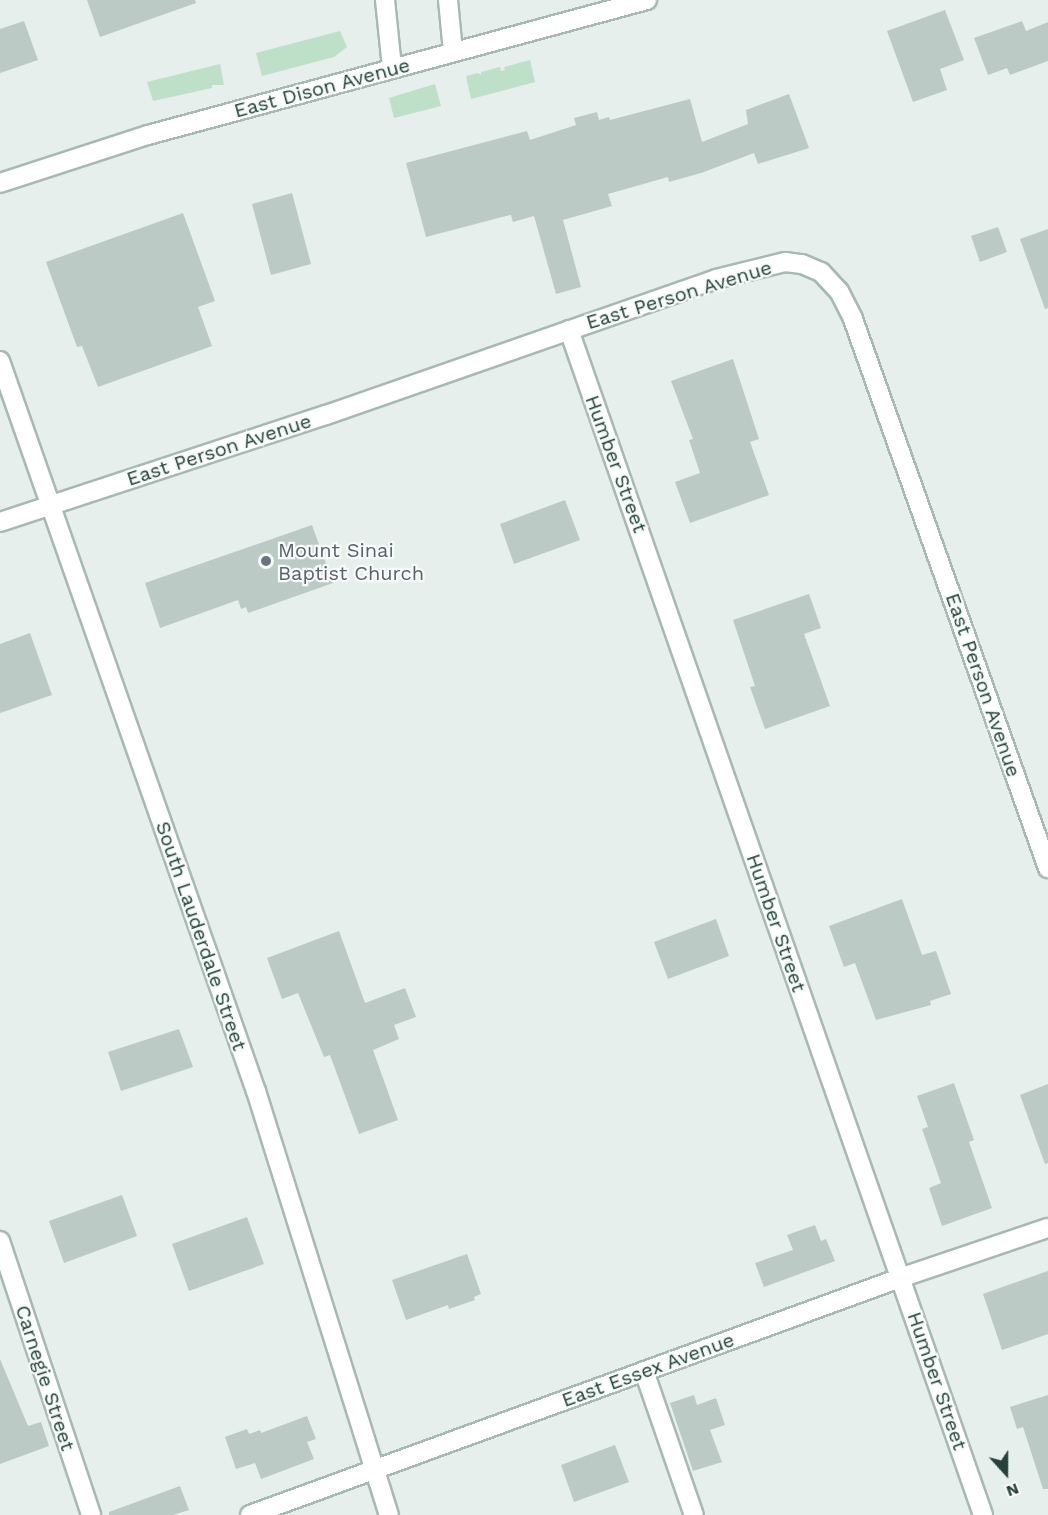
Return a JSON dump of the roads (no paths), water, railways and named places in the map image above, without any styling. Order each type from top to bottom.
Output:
[{"type":"street","points":[[385,0],[392,68]]},
{"type":"street","points":[[448,0],[453,52]]},
{"type":"street","name":"East Dison Avenue","points":[[0,183],[148,135],[647,0]]},
{"type":"street","name":"East Person Avenue","points":[[0,522],[326,415],[716,279],[785,262],[802,264],[821,272],[839,291],[861,340],[1048,868]]},
{"type":"street","name":"Humber Street","points":[[569,330],[983,1515]]},
{"type":"street","name":"South Lauderdale Street","points":[[0,361],[256,1091],[373,1471],[389,1515]]},
{"type":"street","name":"East Essex Avenue","points":[[250,1515],[900,1278],[1048,1228]]},
{"type":"street","name":"Carnegie Street","points":[[0,1241],[91,1515]]},
{"type":"street","points":[[644,1371],[694,1515]]},
{"type":"place","name":"Mount Sinai Baptist Church","points":[[266,561]]}]
